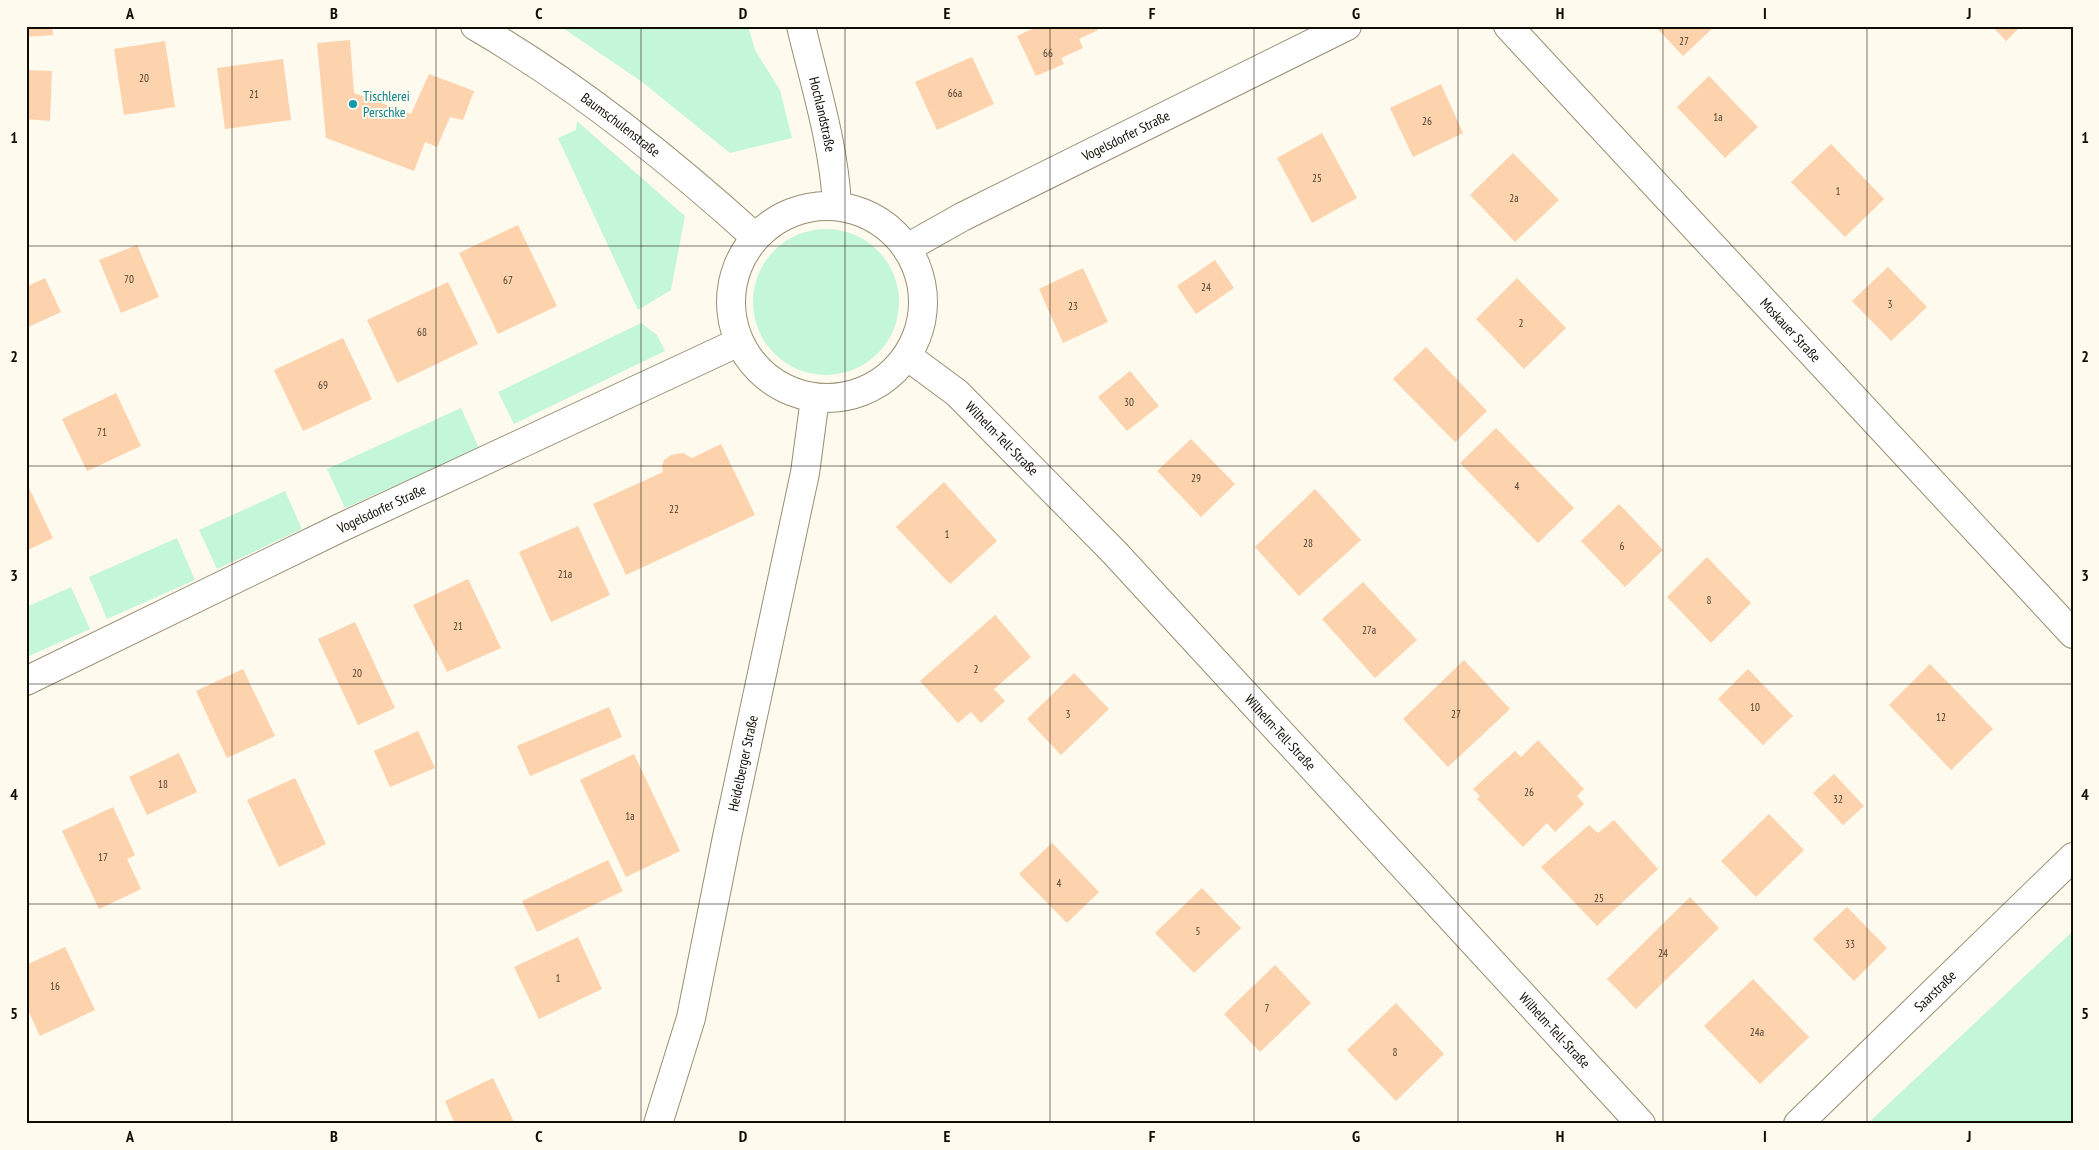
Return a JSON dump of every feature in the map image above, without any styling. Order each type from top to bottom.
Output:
[{"type":"street","name":"Baumschulenstraße","points":[[475,26],[524,54],[580,93],[706,193],[755,237]]},
{"type":"street","name":"Hochlandstraße","points":[[800,26],[829,146],[835,176],[837,205]]},
{"type":"street","name":"Vogelsdorfer Straße","points":[[907,248],[970,213],[1348,26]]},
{"type":"street","name":"Moskauer Straße","points":[[1508,26],[2073,634]]},
{"type":"street","points":[[837,205],[864,212],[889,227],[907,248],[919,274],[924,302],[920,330],[907,356],[890,376],[867,390],[841,398],[815,398],[791,392],[770,380],[752,363],[739,342],[731,315],[731,287],[740,260],[755,237],[779,218],[806,207],[837,205]]},
{"type":"street","name":"Vogelsdorfer Straße","points":[[26,681],[340,528],[739,342]]},
{"type":"street","name":"Wilhelm-Tell-Straße","points":[[907,356],[957,393],[1114,552],[1641,1124]]},
{"type":"street","name":"Heidelberger Straße","points":[[658,1124],[691,1018],[804,473],[815,398]]},
{"type":"street","name":"Saarstraße","points":[[1798,1124],[2073,857]]},
{"type":"green space","points":[[560,26],[748,26],[755,50],[780,90],[792,138],[730,153],[642,82]]},
{"type":"green space","points":[[577,121],[685,216],[671,290],[638,310],[558,138],[576,130]]},
{"type":"green space","points":[[826,229],[854,235],[878,250],[893,274],[899,302],[893,330],[878,354],[854,369],[826,375],[798,369],[774,354],[759,330],[753,302],[759,274],[774,250],[798,235]]},
{"type":"green space","points":[[641,323],[657,335],[665,351],[514,424],[498,392]]},
{"type":"green space","points":[[461,408],[479,448],[345,508],[327,469]]},
{"type":"green space","points":[[285,491],[302,529],[217,569],[199,530]]},
{"type":"green space","points":[[177,538],[195,580],[107,619],[89,577]]},
{"type":"green space","points":[[71,587],[90,629],[29,656],[26,651],[26,607]]},
{"type":"green space","points":[[2073,931],[2073,1124],[1867,1124]]},
{"type":"building","points":[[26,26],[52,26],[53,35],[26,37]]},
{"type":"building","points":[[1039,26],[1096,26],[1098,30],[1079,39],[1083,48],[1061,58],[1064,64],[1036,76],[1017,36]]},
{"type":"building","points":[[1655,26],[1715,26],[1683,56]]},
{"type":"building","points":[[1992,26],[2021,26],[2006,41]]},
{"type":"building","name":"Tischlerei Perschke","points":[[350,40],[354,93],[411,114],[429,74],[474,91],[463,120],[450,117],[437,147],[425,142],[414,171],[326,138],[317,43]]},
{"type":"building","points":[[165,41],[175,107],[124,115],[114,49]]},
{"type":"building","points":[[972,57],[994,104],[937,130],[915,82]]},
{"type":"building","points":[[283,59],[291,120],[225,129],[217,68]]},
{"type":"building","points":[[26,70],[52,71],[50,121],[26,119]]},
{"type":"building","points":[[1709,76],[1758,127],[1725,158],[1677,107]]},
{"type":"building","points":[[1441,84],[1463,133],[1413,157],[1390,108]]},
{"type":"building","points":[[1322,133],[1357,198],[1312,223],[1277,158]]},
{"type":"building","points":[[1831,144],[1884,199],[1845,237],[1791,182]]},
{"type":"building","points":[[1513,153],[1559,200],[1515,242],[1470,195]]},
{"type":"building","points":[[518,225],[557,306],[498,334],[459,253]]},
{"type":"building","points":[[137,245],[159,297],[121,313],[99,260]]},
{"type":"building","points":[[1215,260],[1234,288],[1196,314],[1177,286]]},
{"type":"building","points":[[1888,267],[1927,307],[1891,341],[1852,301]]},
{"type":"building","points":[[1083,268],[1108,322],[1063,343],[1039,289]]},
{"type":"building","points":[[45,278],[61,312],[26,328],[26,287]]},
{"type":"building","points":[[1517,278],[1566,328],[1524,369],[1476,319]]},
{"type":"building","points":[[448,282],[478,344],[397,383],[367,320]]},
{"type":"building","points":[[343,338],[372,399],[303,431],[274,370]]},
{"type":"building","points":[[1426,347],[1487,411],[1455,442],[1393,379]]},
{"type":"building","points":[[1130,371],[1159,406],[1127,431],[1098,397]]},
{"type":"building","points":[[116,393],[141,446],[87,471],[62,419]]},
{"type":"building","points":[[1496,428],[1574,508],[1538,543],[1460,463]]},
{"type":"building","points":[[1191,439],[1235,484],[1201,517],[1157,471]]},
{"type":"building","points":[[721,444],[755,515],[626,575],[593,504],[663,472],[664,460],[671,455],[683,453],[692,458]]},
{"type":"building","points":[[26,482],[53,538],[26,551]]},
{"type":"building","points":[[944,482],[997,541],[950,584],[896,527]]},
{"type":"building","points":[[1315,489],[1361,540],[1299,596],[1255,547]]},
{"type":"building","points":[[1619,504],[1663,550],[1625,587],[1581,541]]},
{"type":"building","points":[[578,526],[610,595],[551,622],[519,552]]},
{"type":"building","points":[[1707,557],[1751,603],[1711,643],[1667,597]]},
{"type":"building","points":[[468,579],[501,648],[447,672],[413,605]]},
{"type":"building","points":[[1363,582],[1417,640],[1375,678],[1322,619]]},
{"type":"building","points":[[995,615],[1031,657],[994,689],[1005,701],[981,723],[971,712],[958,723],[920,681]]},
{"type":"building","points":[[355,622],[395,708],[358,725],[318,639]]},
{"type":"building","points":[[1464,660],[1510,709],[1448,767],[1403,719]]},
{"type":"building","points":[[1930,664],[1993,729],[1951,770],[1889,705]]},
{"type":"building","points":[[243,669],[275,736],[227,758],[196,691]]},
{"type":"building","points":[[1748,669],[1793,716],[1763,745],[1718,699]]},
{"type":"building","points":[[1074,673],[1109,709],[1061,755],[1027,719]]},
{"type":"building","points":[[609,707],[622,737],[530,776],[517,746]]},
{"type":"building","points":[[418,731],[435,768],[390,787],[374,751]]},
{"type":"building","points":[[1538,740],[1584,789],[1577,796],[1584,804],[1555,832],[1547,823],[1523,847],[1477,799],[1480,796],[1473,789],[1515,751],[1521,757]]},
{"type":"building","points":[[179,753],[197,792],[147,815],[129,777]]},
{"type":"building","points":[[634,754],[680,851],[626,877],[580,780]]},
{"type":"building","points":[[1834,774],[1864,806],[1843,825],[1813,793]]},
{"type":"building","points":[[295,778],[326,844],[279,867],[247,800]]},
{"type":"building","points":[[113,807],[135,855],[127,859],[141,889],[99,909],[62,831]]},
{"type":"building","points":[[1769,814],[1804,850],[1756,897],[1721,861]]},
{"type":"building","points":[[1614,820],[1658,869],[1597,926],[1541,867],[1589,825],[1598,833]]},
{"type":"building","points":[[1052,843],[1099,892],[1067,923],[1019,874]]},
{"type":"building","points":[[608,860],[623,891],[537,932],[522,901]]},
{"type":"building","points":[[1202,888],[1241,928],[1194,973],[1155,933]]},
{"type":"building","points":[[1690,897],[1719,928],[1636,1009],[1607,979]]},
{"type":"building","points":[[1847,907],[1887,948],[1854,981],[1813,939]]},
{"type":"building","points":[[578,937],[602,989],[539,1019],[514,967]]},
{"type":"building","points":[[65,947],[95,1010],[40,1036],[26,1006],[26,965]]},
{"type":"building","points":[[1275,965],[1311,1003],[1260,1052],[1224,1014]]},
{"type":"building","points":[[1753,979],[1809,1037],[1760,1084],[1704,1026]]},
{"type":"building","points":[[1396,1003],[1444,1054],[1396,1101],[1347,1050]]},
{"type":"building","points":[[493,1078],[515,1124],[455,1124],[445,1101]]},
{"type":"place","name":"Tischlerei Perschke","points":[[353,104]]}]
